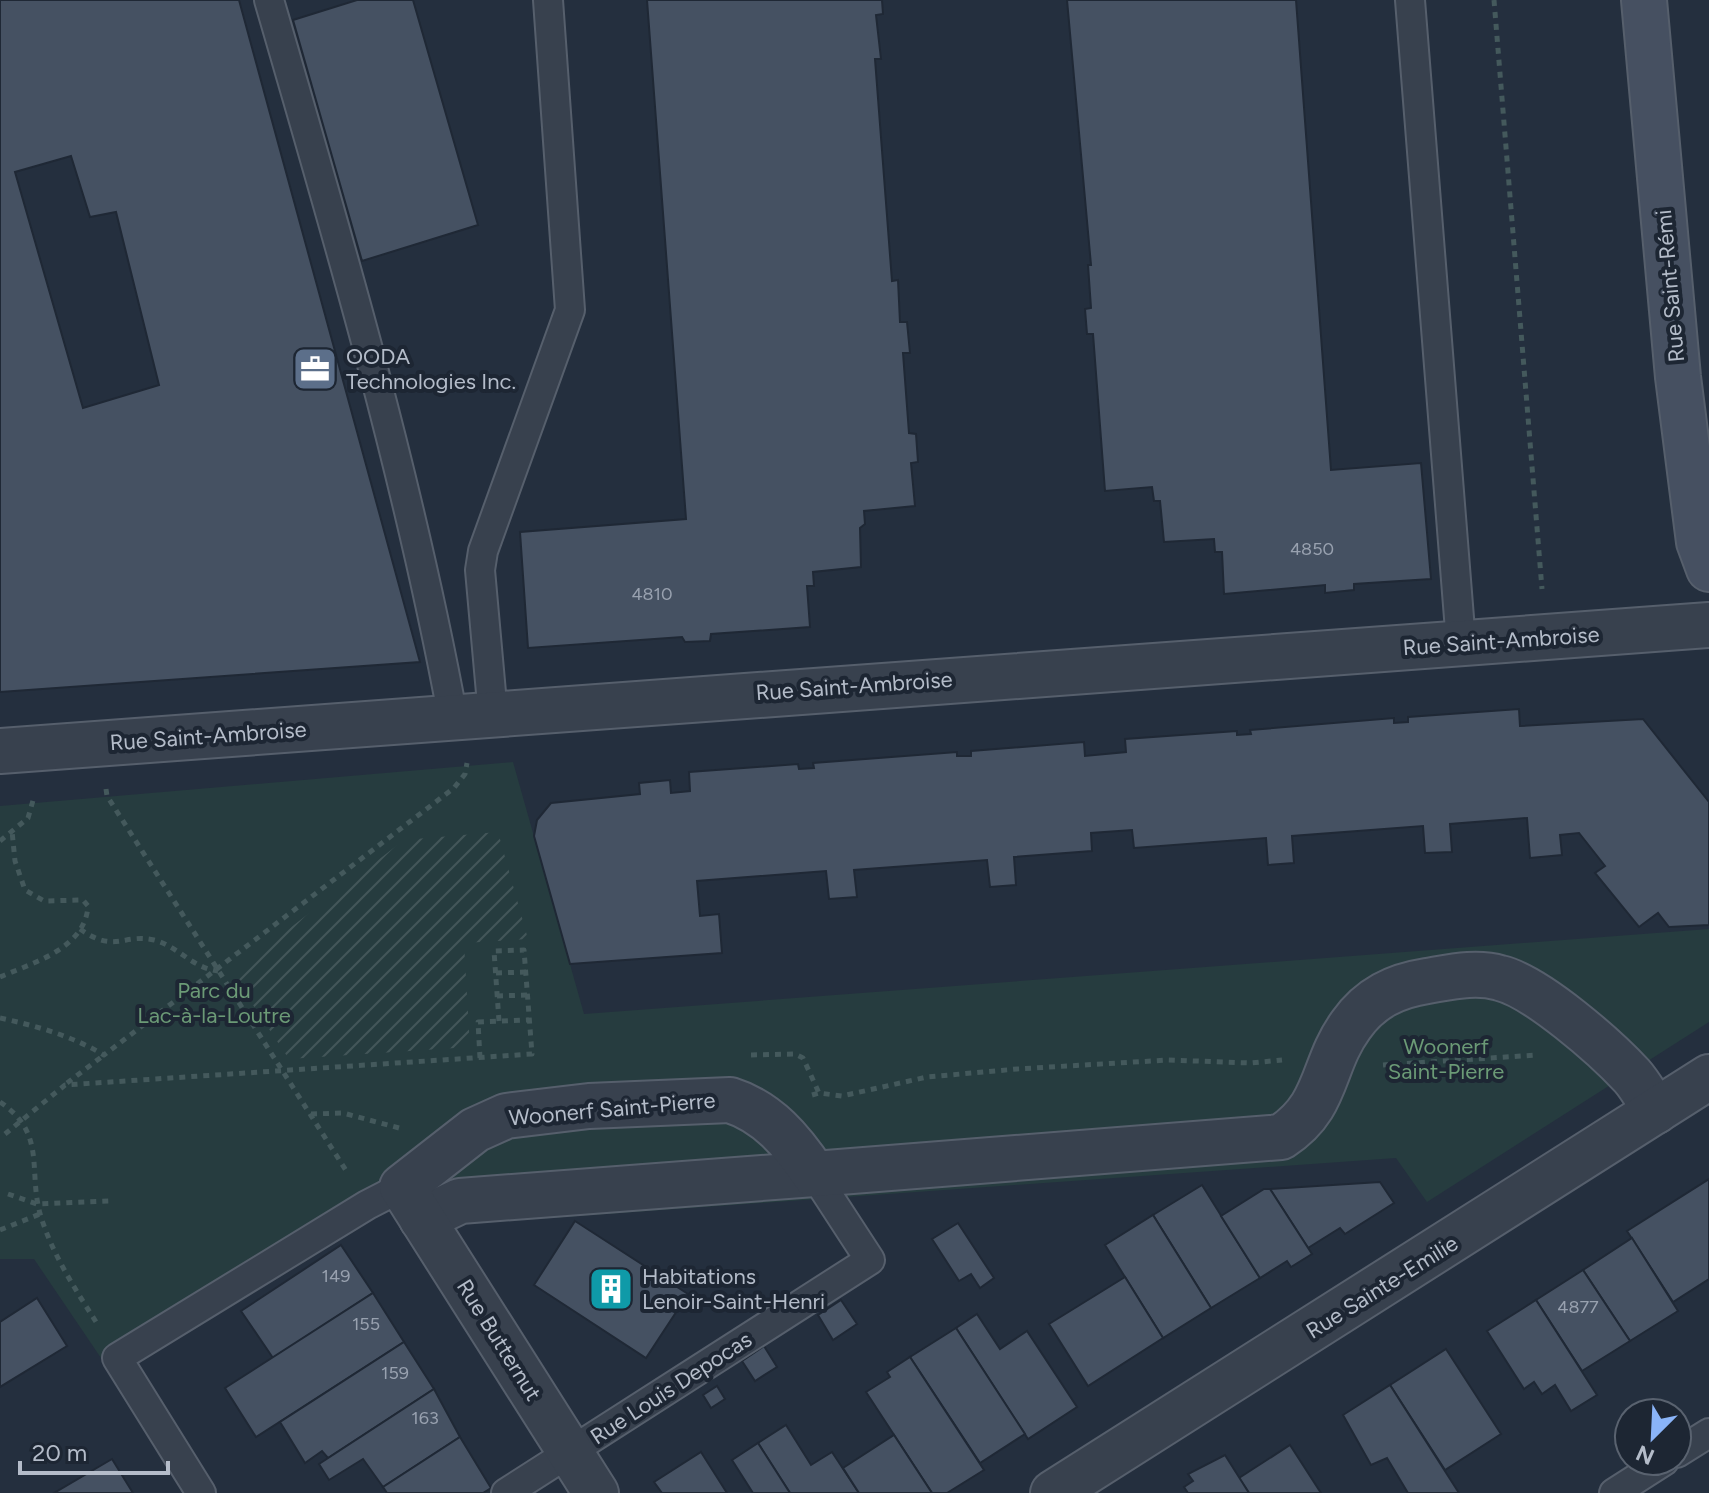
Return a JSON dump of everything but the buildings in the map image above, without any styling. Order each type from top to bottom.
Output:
[{"type":"main road","name":"Rue Saint-Rémi","points":[[1644,0],[1680,390],[1699,542],[1709,569]]},
{"type":"street","name":"Rue Saint-Ambroise","points":[[0,751],[1709,625]]},
{"type":"street","points":[[412,1203],[1281,1137],[1303,1122],[1349,1027],[1385,993],[1409,984],[1472,974],[1500,977],[1525,987],[1634,1077],[1656,1111]]},
{"type":"street","name":"Rue Sainte-Emilie","points":[[1053,1493],[1709,1077]]},
{"type":"street","name":"Woonerf Saint-Pierre","points":[[412,1203],[475,1130],[519,1112],[730,1100],[754,1108],[771,1122],[814,1174]]},
{"type":"street","name":"Rue Butternut","points":[[412,1203],[596,1493]]},
{"type":"lane","points":[[269,0],[344,253],[424,573],[473,716]]},
{"type":"lane","points":[[473,716],[483,551],[570,310],[548,0]]},
{"type":"lane","points":[[1410,0],[1461,643]]},
{"type":"lane","name":"Rue Louis Depocas","points":[[506,1493],[870,1260],[814,1174]]},
{"type":"lane","points":[[201,1493],[117,1358],[367,1205],[412,1203]]},
{"type":"lane","points":[[1614,1493],[1639,1477]]},
{"type":"path","points":[[1494,0],[1542,590]]},
{"type":"path","points":[[5,1134],[454,788],[465,774],[467,762]]},
{"type":"path","points":[[105,784],[107,796],[351,1179]]},
{"type":"path","points":[[0,841],[33,812],[33,789]]},
{"type":"path","points":[[0,977],[48,958],[80,929],[88,906],[83,900],[44,901],[25,890],[17,870],[12,831]]},
{"type":"path","points":[[80,929],[93,938],[116,944],[153,940],[197,966],[219,971]]},
{"type":"path","points":[[65,1085],[532,1054],[524,950],[494,951],[499,1021]]},
{"type":"path","points":[[496,973],[526,972]]},
{"type":"path","points":[[497,996],[527,995]]},
{"type":"path","points":[[0,1018],[34,1025],[85,1043],[104,1055]]},
{"type":"path","points":[[469,1020],[530,1020]]},
{"type":"path","points":[[478,1022],[480,1058]]},
{"type":"path","points":[[771,1122],[819,1093],[842,1096],[927,1077],[1168,1060],[1251,1063],[1309,1058],[1332,1064],[1410,1064],[1577,1052],[1597,1046]]},
{"type":"path","points":[[0,1102],[22,1120],[34,1144],[40,1214],[68,1274],[99,1327]]},
{"type":"path","points":[[311,1114],[343,1113],[383,1122],[404,1132]]},
{"type":"path","points":[[8,1194],[37,1204],[111,1201]]},
{"type":"path","points":[[0,1230],[40,1214]]},
{"type":"green space","name":"Parc du Lac-à-la-Loutre","points":[[513,762],[584,1014],[1709,929],[1709,1022],[1427,1202],[1396,1158],[480,1223],[438,1157],[354,1200],[101,1358],[34,1259],[0,1259],[0,806]]},
{"type":"green space","points":[[498,832],[528,939],[464,943],[470,1047],[289,1059],[237,981],[237,969],[404,840]]},
{"type":"place","name":"OODA Technologies Inc.","points":[[315,369]]},
{"type":"place","name":"Habitations Lenoir-Saint-Henri","points":[[611,1289]]}]
